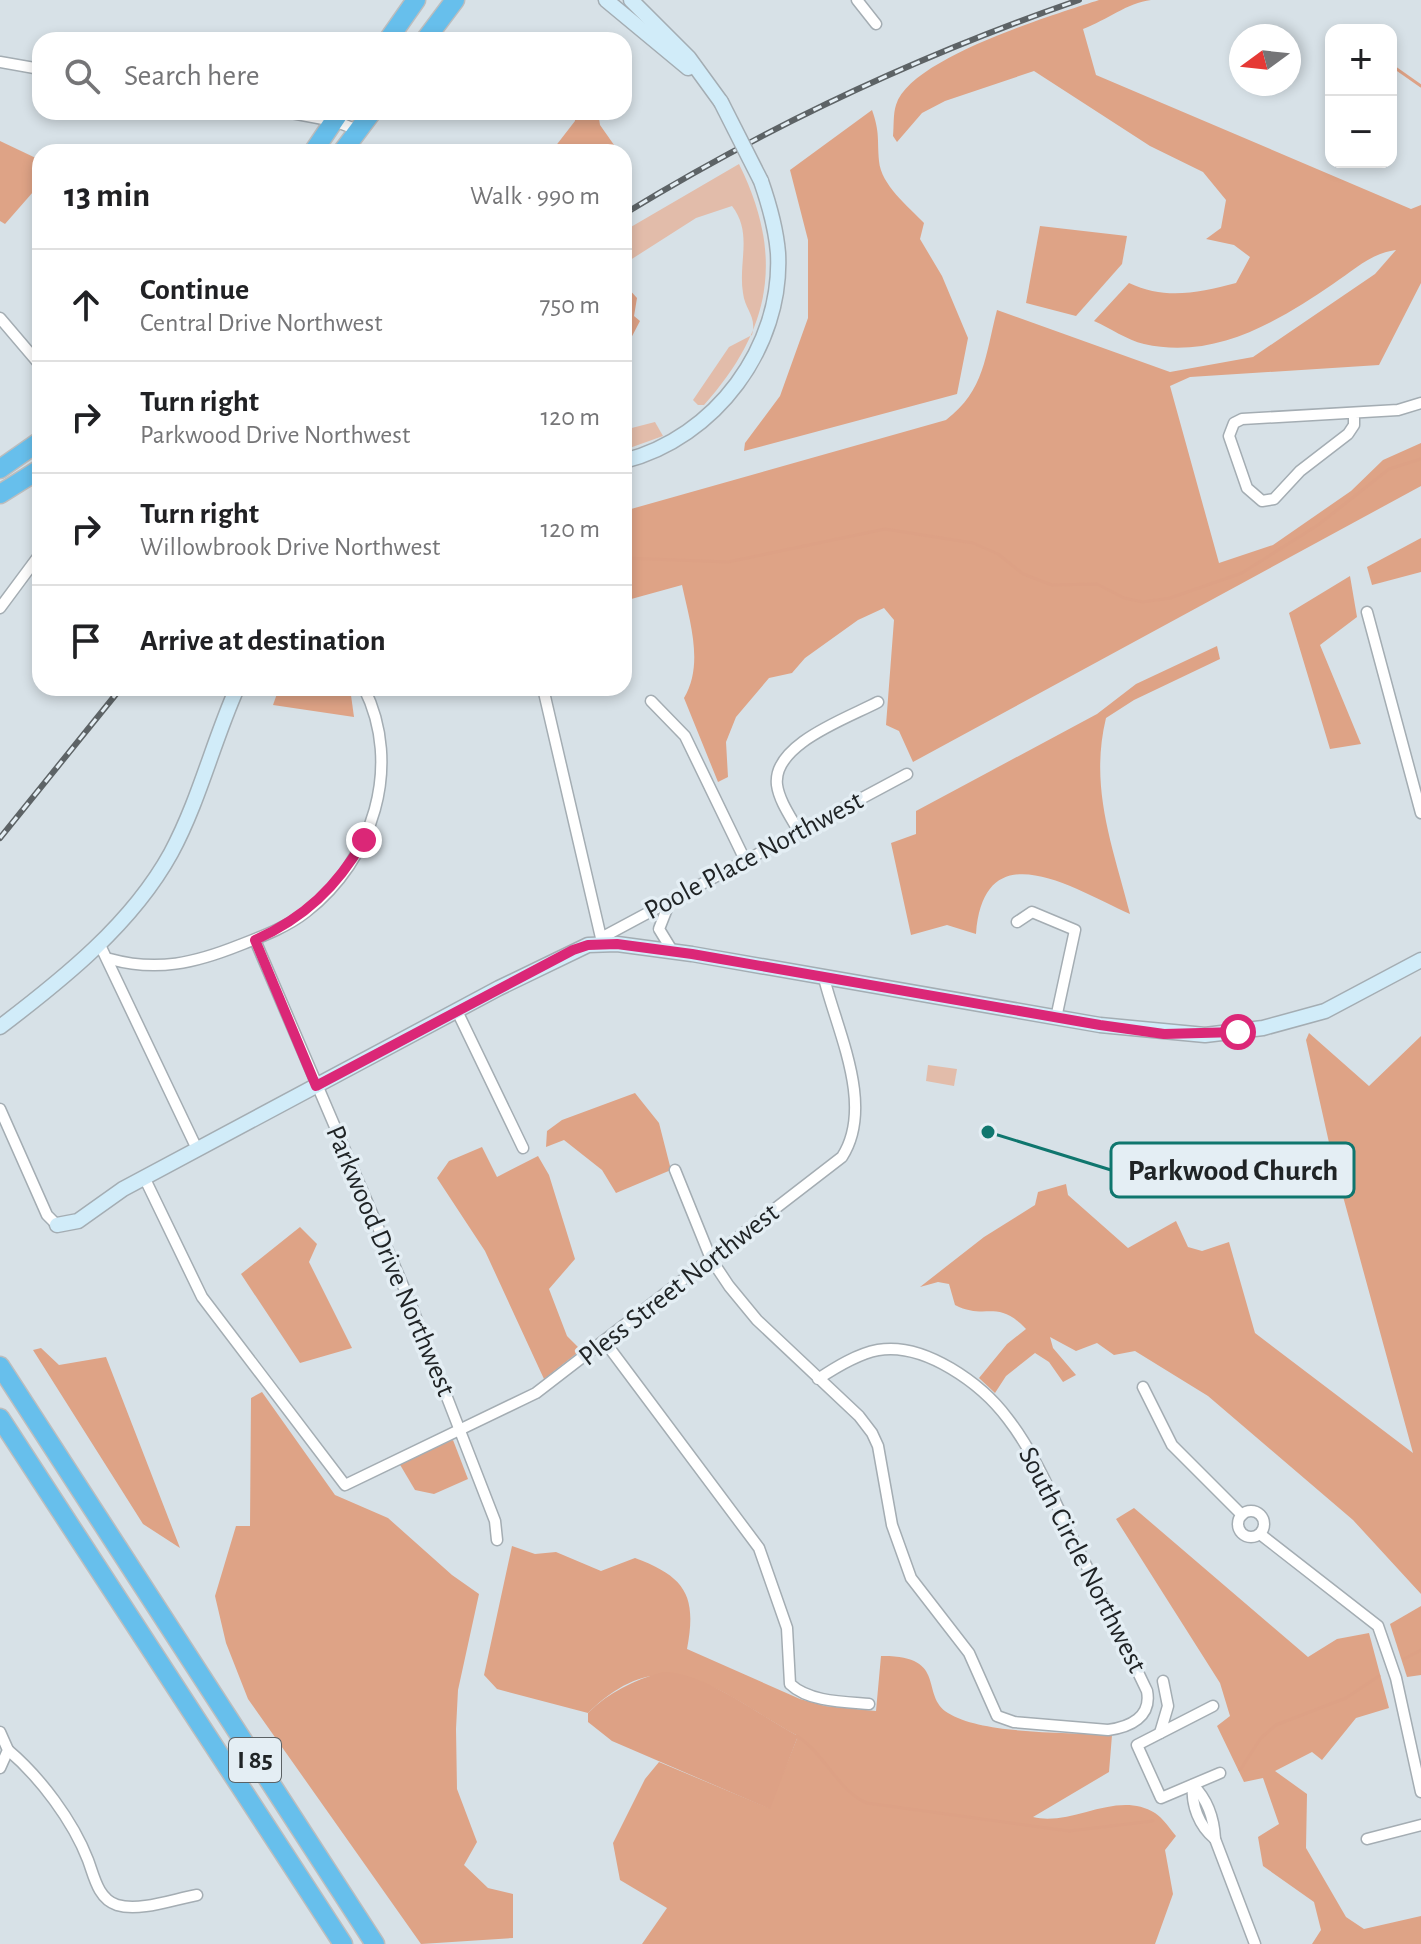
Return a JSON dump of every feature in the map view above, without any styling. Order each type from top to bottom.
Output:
[{"type":"highway","points":[[394,32],[416,0]]},
{"type":"highway","points":[[431,32],[455,0]]},
{"type":"highway","points":[[318,144],[334,120]]},
{"type":"highway","points":[[348,144],[366,120]]},
{"type":"highway","points":[[0,469],[32,447]]},
{"type":"highway","points":[[0,495],[32,474]]},
{"type":"highway","points":[[0,495],[32,484]]},
{"type":"highway","points":[[0,1355],[40,1426]]},
{"type":"highway","name":"I 85","points":[[0,1366],[375,1944]]},
{"type":"highway","name":"I 85","points":[[0,1418],[343,1944]]},
{"type":"street","points":[[606,0],[706,83]]},
{"type":"street","points":[[631,0],[689,58],[721,102],[761,181],[776,232],[778,265],[770,318],[756,354],[735,387],[710,415],[662,446],[632,458]]},
{"type":"street","points":[[857,0],[876,24]]},
{"type":"street","points":[[0,62],[32,68]]},
{"type":"street","points":[[343,120],[358,130]]},
{"type":"street","points":[[0,318],[32,356]]},
{"type":"street","points":[[1354,414],[1348,434],[1300,471],[1274,499],[1262,501],[1247,488],[1229,436],[1234,423],[1242,419],[1354,414],[1398,410],[1421,403]]},
{"type":"street","points":[[0,608],[32,565]]},
{"type":"street","points":[[1367,612],[1421,813]]},
{"type":"street","points":[[0,1027],[105,952],[169,857],[234,696]]},
{"type":"street","points":[[105,952],[143,967],[188,964],[255,940],[306,912],[328,892],[364,840],[383,772],[377,717],[368,696]]},
{"type":"street","points":[[545,696],[601,941]]},
{"type":"street","points":[[651,701],[685,736],[745,860]]},
{"type":"street","points":[[798,830],[777,784],[781,762],[794,747],[878,702]]},
{"type":"street","name":"Poole Place Northwest","points":[[601,941],[798,830],[907,774]]},
{"type":"street","points":[[670,900],[659,929],[673,952]]},
{"type":"street","points":[[1017,922],[1032,912],[1075,930],[1056,1018]]},
{"type":"street","name":"Parkwood Drive Northwest","points":[[255,940],[410,1302],[495,1521],[497,1540]]},
{"type":"street","points":[[0,1109],[47,1215],[57,1225],[78,1221],[144,1177],[573,950],[601,941],[1056,1018],[1164,1034],[1205,1035],[1263,1028],[1325,1011],[1421,960]]},
{"type":"street","points":[[105,952],[197,1149]]},
{"type":"street","name":"Pless Street Northwest","points":[[144,1177],[202,1297],[345,1485],[459,1427],[536,1393],[842,1157],[852,1135],[854,1090],[824,978]]},
{"type":"street","points":[[457,1011],[523,1148]]},
{"type":"street","name":"South Circle Northwest","points":[[675,1170],[711,1259],[757,1320],[818,1379],[859,1416],[872,1433],[878,1446],[892,1525],[911,1578],[969,1653],[997,1716],[1014,1722],[1108,1730],[1123,1728],[1139,1719],[1148,1705],[1147,1691],[1020,1436],[994,1402],[948,1368],[912,1353],[895,1350],[879,1350],[856,1358],[818,1379]]},
{"type":"street","points":[[605,1342],[759,1548],[787,1628],[790,1684],[797,1691],[816,1697],[869,1704]]},
{"type":"street","points":[[1143,1387],[1172,1445],[1242,1515]]},
{"type":"street","points":[[1254,1512],[1260,1515],[1263,1528],[1260,1534],[1247,1537],[1241,1533],[1238,1520],[1242,1515],[1254,1512]]},
{"type":"street","points":[[1260,1534],[1378,1626],[1388,1647],[1421,1792]]},
{"type":"street","points":[[1160,1733],[1168,1706],[1163,1681]]},
{"type":"street","points":[[1213,1706],[1137,1745],[1161,1798],[1220,1773]]},
{"type":"street","points":[[1408,1732],[1421,1729]]},
{"type":"street","points":[[0,1732],[8,1750],[28,1767],[72,1829],[97,1887],[111,1902],[136,1906],[197,1895]]},
{"type":"street","points":[[0,1768],[8,1750]]},
{"type":"street","points":[[1193,1785],[1192,1797],[1204,1830],[1215,1839],[1255,1944]]},
{"type":"street","points":[[1367,1839],[1421,1825]]},
{"type":"shaded area","points":[[1099,0],[1151,0],[1083,29],[1096,75],[1411,209],[1421,205],[1421,283],[1379,365],[1190,377],[1170,386],[1219,563],[1273,545],[1351,491],[1383,460],[1421,443],[1421,486],[913,762],[899,731],[886,725],[894,620],[884,608],[858,620],[805,658],[792,673],[769,678],[736,717],[726,742],[728,777],[718,782],[684,698],[693,672],[694,643],[682,585],[632,599],[632,509],[946,420],[969,397],[976,384],[997,310],[1170,372],[1253,357],[1375,274],[1396,250],[1371,258],[1290,312],[1220,342],[1170,348],[1144,344],[1094,321],[1129,283],[1156,292],[1182,293],[1236,283],[1250,257],[1234,245],[1206,239],[1221,228],[1226,200],[1203,172],[1150,146],[1034,71],[945,101],[922,113],[897,142],[893,136],[896,105],[907,88],[927,71],[986,40]]},
{"type":"shaded area","points":[[872,110],[881,170],[896,195],[924,223],[920,239],[942,276],[968,338],[957,394],[744,451],[745,443],[780,396],[808,318],[808,240],[790,170]]},
{"type":"shaded area","points":[[599,120],[613,144],[557,144],[575,121]]},
{"type":"shaded area","points":[[0,141],[32,156],[32,193],[5,224],[0,221]]},
{"type":"shaded area","points":[[739,164],[762,230],[766,261],[764,291],[753,328],[743,293],[742,227],[732,206],[696,218],[632,259],[632,226]]},
{"type":"shaded area","points":[[1040,226],[1127,236],[1122,264],[1076,316],[1026,303]]},
{"type":"shaded area","points":[[632,292],[637,298],[634,316],[640,321],[632,336]]},
{"type":"shaded area","points":[[750,336],[727,377],[704,405],[698,405],[693,400],[729,347]]},
{"type":"shaded area","points":[[655,422],[663,436],[632,447],[632,428]]},
{"type":"shaded area","points":[[1421,538],[1421,572],[1372,585],[1367,567]]},
{"type":"shaded area","points":[[1350,576],[1357,617],[1320,645],[1361,744],[1330,749],[1289,613]]},
{"type":"shaded area","points":[[1217,646],[1220,659],[1134,700],[1106,718],[1101,744],[1102,793],[1110,841],[1130,914],[1059,882],[1035,875],[1013,875],[996,883],[983,902],[976,934],[947,925],[911,935],[891,843],[916,834],[916,811],[1097,714],[1136,684]]},
{"type":"shaded area","points":[[276,696],[351,696],[354,717],[273,705]]},
{"type":"shaded area","points":[[1309,1033],[1369,1086],[1421,1036],[1421,1594],[1353,1520],[1208,1396],[1135,1351],[1114,1355],[1097,1343],[1076,1351],[1050,1337],[1053,1348],[1076,1375],[1063,1382],[1049,1362],[1035,1353],[1006,1376],[995,1393],[979,1378],[1007,1344],[1026,1329],[1007,1314],[975,1311],[955,1305],[949,1284],[938,1282],[920,1287],[984,1237],[1035,1205],[1038,1192],[1066,1184],[1068,1195],[1128,1248],[1176,1221],[1188,1247],[1202,1251],[1229,1242],[1255,1333],[1413,1453],[1332,1156],[1306,1040]]},
{"type":"shaded area","points":[[928,1065],[957,1069],[954,1086],[926,1081]]},
{"type":"shaded area","points":[[635,1093],[659,1123],[671,1170],[616,1193],[602,1170],[564,1140],[546,1147],[547,1131],[562,1120]]},
{"type":"shaded area","points":[[482,1147],[497,1177],[538,1156],[549,1175],[575,1259],[549,1289],[567,1336],[581,1350],[544,1379],[485,1251],[437,1178],[449,1161]]},
{"type":"shaded area","points":[[300,1227],[317,1244],[309,1262],[352,1348],[300,1363],[241,1274]]},
{"type":"shaded area","points":[[41,1348],[59,1365],[106,1357],[180,1548],[143,1524],[33,1350]]},
{"type":"shaded area","points":[[262,1392],[335,1495],[388,1518],[452,1575],[479,1594],[458,1690],[457,1789],[477,1842],[464,1865],[488,1888],[513,1894],[513,1938],[421,1944],[248,1699],[226,1643],[215,1596],[236,1526],[250,1526],[251,1398]]},
{"type":"shaded area","points":[[453,1440],[468,1479],[434,1494],[415,1490],[399,1463]]},
{"type":"shaded area","points":[[1134,1508],[1308,1657],[1337,1639],[1369,1633],[1389,1708],[1356,1718],[1322,1760],[1312,1752],[1275,1771],[1307,1794],[1306,1848],[1346,1917],[1364,1929],[1421,1916],[1421,1944],[1312,1944],[1321,1930],[1314,1902],[1263,1866],[1258,1837],[1279,1824],[1263,1778],[1244,1782],[1217,1726],[1230,1716],[1220,1683],[1116,1519]]},
{"type":"shaded area","points":[[512,1546],[535,1554],[556,1552],[601,1571],[635,1558],[652,1565],[677,1581],[684,1591],[690,1615],[687,1649],[800,1699],[825,1706],[876,1711],[881,1656],[902,1657],[924,1669],[940,1705],[963,1720],[1004,1729],[1112,1735],[1109,1772],[1033,1817],[1048,1819],[1125,1805],[1140,1807],[1161,1818],[1176,1836],[1165,1850],[1173,1894],[1155,1944],[642,1944],[667,1908],[620,1880],[613,1843],[645,1779],[659,1762],[769,1808],[798,1736],[718,1690],[694,1680],[669,1675],[644,1678],[617,1690],[588,1713],[497,1689],[484,1675]]},
{"type":"shaded area","points":[[1421,1606],[1421,1675],[1407,1677],[1390,1624]]},
{"type":"shaded area","points":[[663,1672],[696,1679],[714,1687],[798,1736],[770,1809],[612,1741],[588,1722],[588,1713],[613,1693]]},
{"type":"waterway","points":[[1397,69],[1421,86]]},
{"type":"waterway","points":[[632,558],[728,562],[885,529],[973,543],[998,554],[1023,574],[1052,585],[1097,584],[1124,598],[1143,602],[1170,598],[1242,573],[1318,525],[1389,469],[1421,459]]},
{"type":"waterway","points":[[1404,1659],[1421,1650]]},
{"type":"waterway","points":[[1240,1770],[1261,1738],[1276,1725],[1346,1698],[1379,1676]]},
{"type":"waterway","points":[[797,1736],[816,1752],[848,1791],[867,1803],[1069,1831],[1153,1821]]},
{"type":"railway","points":[[632,209],[733,151],[846,95],[961,44],[1079,0]]},
{"type":"railway","points":[[0,838],[115,696]]},
{"type":"place","name":"Parkwood Church","points":[[988,1132]]},
{"type":"route","points":[[364,840],[352,862],[328,892],[294,920],[255,940],[316,1086],[573,950],[602,944],[692,954],[1164,1034],[1238,1032]]}]
